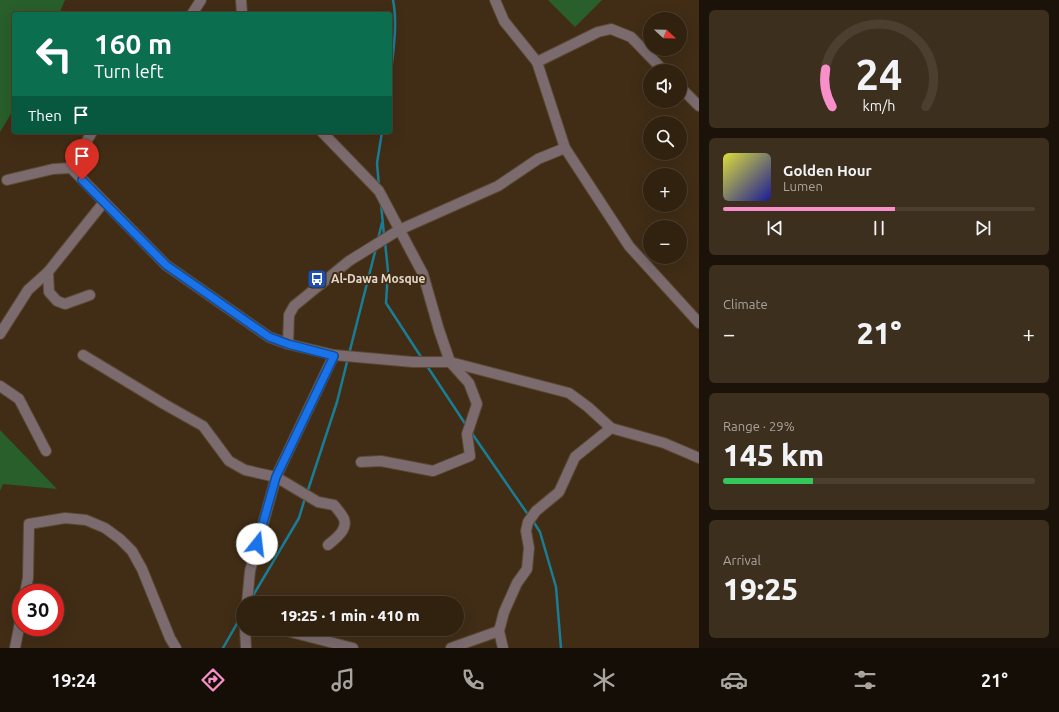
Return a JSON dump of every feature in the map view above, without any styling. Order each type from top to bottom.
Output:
[{"type":"street","points":[[193,12],[201,0]]},
{"type":"street","points":[[241,0],[242,12]]},
{"type":"street","points":[[495,0],[504,21],[537,62],[565,148],[629,246],[699,323]]},
{"type":"street","points":[[537,62],[598,32],[611,29],[631,37],[657,64]]},
{"type":"street","points":[[687,94],[699,106]]},
{"type":"street","points":[[71,168],[91,134]]},
{"type":"street","points":[[324,134],[379,190],[423,274],[438,330],[450,362],[469,383],[477,404],[467,434],[470,456],[433,471],[381,461],[361,462]]},
{"type":"street","points":[[288,344],[288,315],[294,306],[349,261],[400,230],[498,186],[538,159],[565,148]]},
{"type":"street","points":[[7,180],[53,169],[71,168],[166,265],[269,337],[288,344],[334,356],[412,362],[450,362],[569,393],[612,428],[664,442],[699,458]]},
{"type":"street","points":[[0,334],[28,290],[48,272],[104,202]]},
{"type":"street","points":[[48,272],[49,292],[57,301],[65,304],[90,295]]},
{"type":"street","points":[[83,355],[203,426],[229,461],[245,470],[276,477],[318,502],[334,505],[344,519],[344,528],[340,535],[328,546]]},
{"type":"street","points":[[248,596],[250,571],[276,477],[334,356]]},
{"type":"street","points":[[0,386],[18,399],[46,451]]},
{"type":"street","points":[[503,648],[500,631],[504,612],[517,583],[527,569],[529,548],[526,531],[528,522],[536,511],[558,492],[575,457],[612,428]]},
{"type":"street","points":[[27,584],[28,524],[65,518],[86,520],[105,528],[120,538],[132,551],[142,569],[170,638],[176,648]]},
{"type":"street","points":[[451,648],[500,631]]},
{"type":"street","points":[[16,648],[18,636]]},
{"type":"street","points":[[245,636],[246,648]]},
{"type":"street","points":[[306,636],[353,648]]},
{"type":"green space","points":[[0,0],[65,0],[60,12],[12,12],[12,112],[0,132]]},
{"type":"green space","points":[[548,0],[602,0],[575,27]]},
{"type":"green space","points":[[0,430],[57,489],[3,484],[0,491]]},
{"type":"waterway","points":[[392,64],[395,29],[393,0]]},
{"type":"waterway","points":[[379,187],[377,163],[382,134]]},
{"type":"waterway","points":[[381,204],[384,235]]},
{"type":"waterway","points":[[378,239],[382,223]]},
{"type":"waterway","points":[[385,242],[388,271],[386,303],[423,360]]},
{"type":"waterway","points":[[349,354],[376,248]]},
{"type":"waterway","points":[[307,493],[337,402],[348,358]]},
{"type":"waterway","points":[[427,366],[466,425]]},
{"type":"waterway","points":[[471,432],[529,516]]},
{"type":"waterway","points":[[253,596],[299,518],[305,498]]},
{"type":"waterway","points":[[533,521],[540,532],[556,587],[561,648]]},
{"type":"waterway","points":[[223,648],[236,625]]},
{"type":"place","name":"Al-Dawa Mosque","points":[[317,279]]},
{"type":"route","points":[[82,180],[166,265],[269,337],[288,344],[334,356],[276,477],[257,544]]}]
